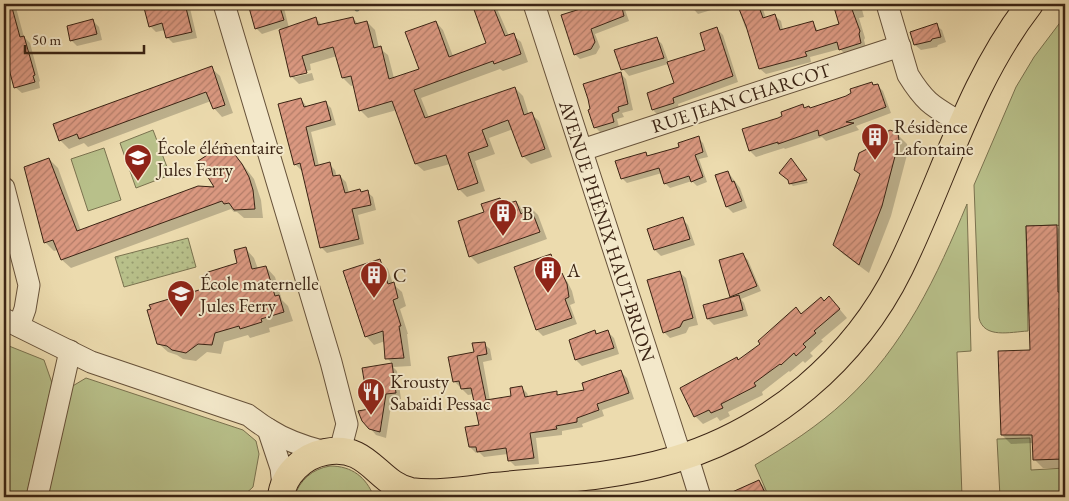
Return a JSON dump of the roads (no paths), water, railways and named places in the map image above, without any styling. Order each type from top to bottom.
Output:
[{"type":"main road","points":[[482,497],[612,485],[664,475],[767,417],[813,382],[854,340],[871,317],[899,271],[961,123],[983,78],[1017,20],[1030,4]]},
{"type":"main road","points":[[281,493],[293,470],[307,458],[332,451],[355,454],[399,487],[412,491],[449,491],[610,474],[686,463],[722,455],[750,441],[777,424],[826,384],[864,344],[895,298],[914,262],[992,81],[1019,35],[1043,4]]},
{"type":"main road","points":[[380,472],[388,486],[390,497]]},
{"type":"street","points":[[4,188],[28,285],[25,309],[11,323],[112,370],[248,415],[268,429],[305,447],[332,451],[348,424],[224,4]]},
{"type":"street","name":"AVENUE PHÉNIX HAUT-BRION","points":[[534,4],[648,360],[700,497]]},
{"type":"street","points":[[887,4],[908,75],[925,100],[961,123]]},
{"type":"street","name":"RUE JEAN CHARCOT","points":[[582,150],[900,46]]},
{"type":"street","points":[[37,497],[70,351]]},
{"type":"street","points":[[268,429],[281,468],[281,493]]},
{"type":"waterway","points":[[357,4],[357,9]]},
{"type":"place","name":"Résidence Lafontaine","points":[[875,161]]},
{"type":"place","name":"École élémentaire Jules Ferry","points":[[138,182]]},
{"type":"place","name":"B","points":[[503,237]]},
{"type":"place","name":"A","points":[[548,294]]},
{"type":"place","name":"C","points":[[374,299]]},
{"type":"place","name":"École maternelle Jules Ferry","points":[[181,318]]},
{"type":"place","name":"Krousty Sabaïdi Pessac","points":[[371,416]]}]
